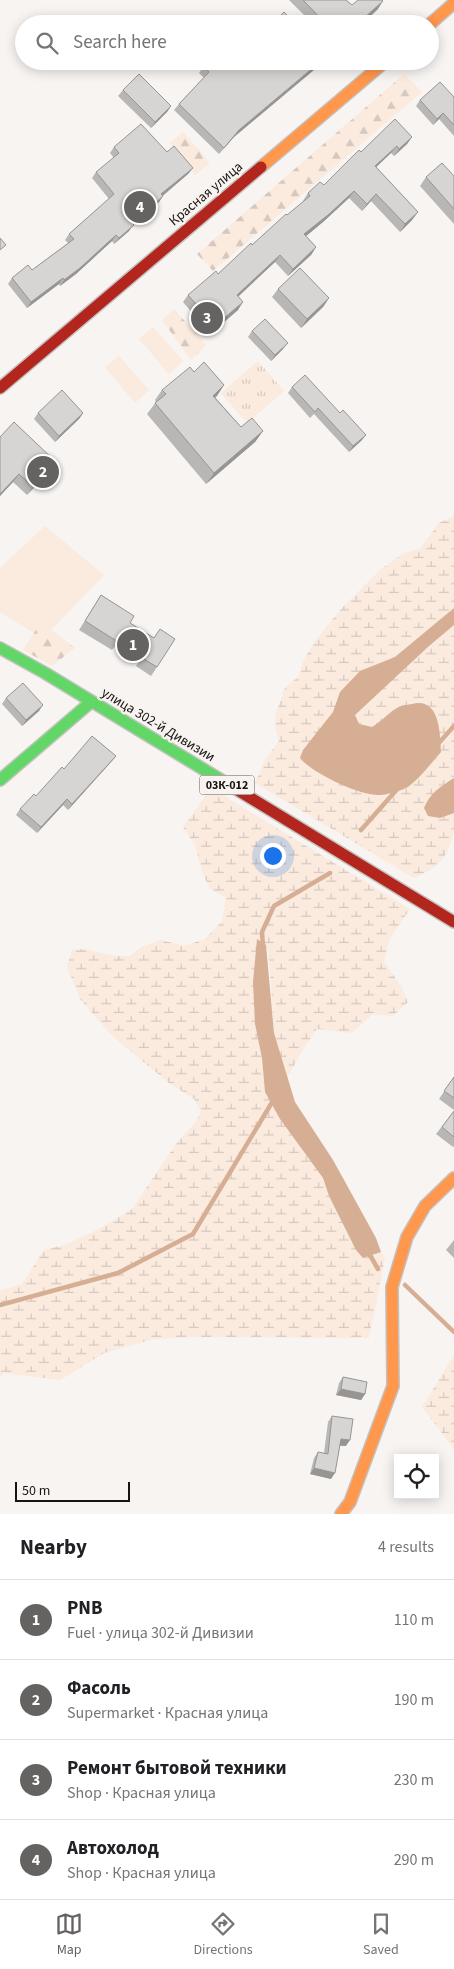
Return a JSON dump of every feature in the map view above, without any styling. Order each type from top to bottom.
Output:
[{"type":"street","points":[[439,16],[454,4]]},
{"type":"street","name":"Красная улица","points":[[0,388],[375,70]]},
{"type":"street","name":"улица 302-й Дивизии","points":[[0,648],[454,922]]},
{"type":"street","points":[[0,780],[91,702]]},
{"type":"street","points":[[341,1514],[350,1502],[393,1386],[392,1287],[407,1237],[425,1206],[454,1178]]},
{"type":"green space","points":[[404,74],[422,92],[213,271],[197,254]]},
{"type":"green space","points":[[183,132],[210,163],[195,175],[170,143]]},
{"type":"green space","points":[[174,309],[206,345],[191,360],[162,320]]},
{"type":"green space","points":[[153,327],[183,361],[169,374],[139,339]]},
{"type":"green space","points":[[119,356],[149,390],[135,403],[105,367]]},
{"type":"green space","points":[[258,361],[284,391],[247,423],[221,393]]},
{"type":"green space","points":[[454,516],[454,830],[446,855],[430,870],[414,878],[255,783],[266,758],[279,741],[275,727],[275,715],[285,688],[299,676],[303,661],[314,642],[341,609],[380,570],[404,553],[420,549],[439,523]]},
{"type":"green space","points":[[45,526],[104,575],[51,630],[41,623],[34,633],[0,612],[0,568]]},
{"type":"green space","points":[[41,622],[75,648],[52,666],[23,650]]},
{"type":"green space","points":[[211,788],[410,909],[390,938],[384,962],[401,986],[408,1002],[393,1016],[373,1014],[352,1033],[317,1029],[287,1078],[274,1033],[269,955],[266,945],[258,940],[255,1024],[262,1058],[265,1092],[281,1119],[323,1178],[329,1196],[363,1258],[381,1252],[385,1258],[369,1338],[195,1337],[154,1339],[104,1353],[60,1380],[3,1373],[0,1377],[0,1291],[22,1284],[44,1250],[67,1244],[99,1229],[132,1209],[178,1141],[194,1124],[201,1112],[194,1099],[169,1083],[111,1035],[80,999],[67,967],[72,950],[84,949],[115,956],[130,956],[143,946],[161,940],[184,946],[205,939],[222,921],[226,897],[211,890],[203,875],[195,845],[183,827]]},
{"type":"green space","points":[[454,1355],[454,1449],[422,1407]]},
{"type":"shaded area","points":[[454,608],[454,625],[355,715],[359,724],[372,727],[402,706],[421,703],[433,711],[439,727],[441,752],[415,782],[397,792],[383,795],[371,794],[349,788],[325,777],[306,764],[300,758],[303,750],[333,712],[340,692],[360,671],[395,657]]},
{"type":"shaded area","points":[[454,778],[454,813],[440,818],[428,816],[424,808],[429,798],[440,787]]},
{"type":"shaded area","points":[[257,939],[266,945],[274,1033],[295,1102],[333,1160],[376,1238],[381,1252],[363,1258],[356,1250],[329,1196],[323,1178],[280,1119],[265,1092],[262,1058],[255,1024],[253,982]]},
{"type":"building","points":[[303,0],[346,0],[352,5],[358,0],[383,1],[367,15],[317,15]]},
{"type":"building","points":[[207,70],[310,70],[239,130],[224,148],[179,104],[209,72]]},
{"type":"building","points":[[139,74],[171,106],[155,122],[123,90]]},
{"type":"building","points":[[440,82],[454,97],[454,125],[443,113],[437,119],[420,100]]},
{"type":"building","points":[[395,119],[412,137],[399,149],[397,146],[375,166],[418,212],[405,224],[376,194],[367,204],[354,191],[304,234],[316,247],[293,269],[280,255],[237,295],[243,302],[215,326],[188,295],[216,271],[218,274],[251,243],[252,245],[286,214],[310,196],[308,193],[320,182],[324,185],[359,150],[361,152]]},
{"type":"building","points":[[141,124],[167,152],[174,146],[193,168],[161,194],[163,196],[119,238],[116,235],[80,268],[31,302],[12,278],[28,265],[32,270],[74,239],[69,234],[114,194],[96,172],[119,153],[114,147]]},
{"type":"building","points":[[442,163],[454,176],[454,209],[426,177]]},
{"type":"building","points":[[0,238],[6,245],[0,250]]},
{"type":"building","points":[[300,268],[329,298],[307,319],[278,289]]},
{"type":"building","points":[[265,319],[288,343],[275,355],[252,331]]},
{"type":"building","points":[[204,362],[224,385],[213,396],[241,427],[252,418],[263,431],[214,473],[155,403],[166,394],[162,390],[190,367],[194,372]]},
{"type":"building","points":[[305,375],[340,413],[343,410],[366,435],[353,446],[318,408],[315,412],[292,387]]},
{"type":"building","points":[[62,390],[83,413],[59,436],[38,413]]},
{"type":"building","points":[[14,422],[56,462],[33,487],[19,474],[0,494],[0,437]]},
{"type":"building","points":[[101,595],[134,616],[130,623],[154,638],[160,629],[175,639],[157,667],[142,658],[147,650],[123,635],[118,642],[85,621]]},
{"type":"building","points":[[23,683],[43,705],[26,720],[6,698]]},
{"type":"building","points":[[92,736],[116,756],[72,804],[67,799],[41,827],[20,809],[34,794],[36,796],[62,767],[64,769]]},
{"type":"building","points":[[454,1077],[454,1098],[444,1091]]},
{"type":"building","points":[[454,1111],[454,1137],[442,1127]]},
{"type":"building","points":[[343,1377],[367,1382],[365,1394],[341,1389]]},
{"type":"building","points":[[332,1416],[353,1419],[350,1440],[341,1439],[335,1473],[314,1468],[318,1452],[328,1454]]},
{"type":"waterway","points":[[437,745],[454,726]]},
{"type":"waterway","points":[[361,830],[400,786]]},
{"type":"waterway","points":[[263,947],[262,932],[274,906],[330,873]]},
{"type":"waterway","points":[[0,1305],[118,1273],[193,1234],[274,1099]]},
{"type":"waterway","points":[[367,1250],[378,1269]]},
{"type":"waterway","points":[[405,1285],[454,1332]]},
{"type":"traffic: fast","points":[[0,648],[45,673],[231,786]]},
{"type":"traffic: fast","points":[[0,780],[91,702]]},
{"type":"traffic: slow","points":[[439,16],[454,3]]},
{"type":"traffic: slow","points":[[261,167],[375,70]]},
{"type":"traffic: slow","points":[[341,1514],[350,1502],[393,1386],[392,1287],[407,1237],[425,1206],[454,1178]]},
{"type":"traffic: jam","points":[[0,388],[261,167]]},
{"type":"traffic: jam","points":[[231,786],[454,922]]},
{"type":"place","name":"Автохолод","points":[[140,207]]},
{"type":"place","name":"Ремонт бытовой техники","points":[[207,318]]},
{"type":"place","name":"Фасоль","points":[[43,472]]},
{"type":"place","name":"PNB","points":[[133,645]]}]
